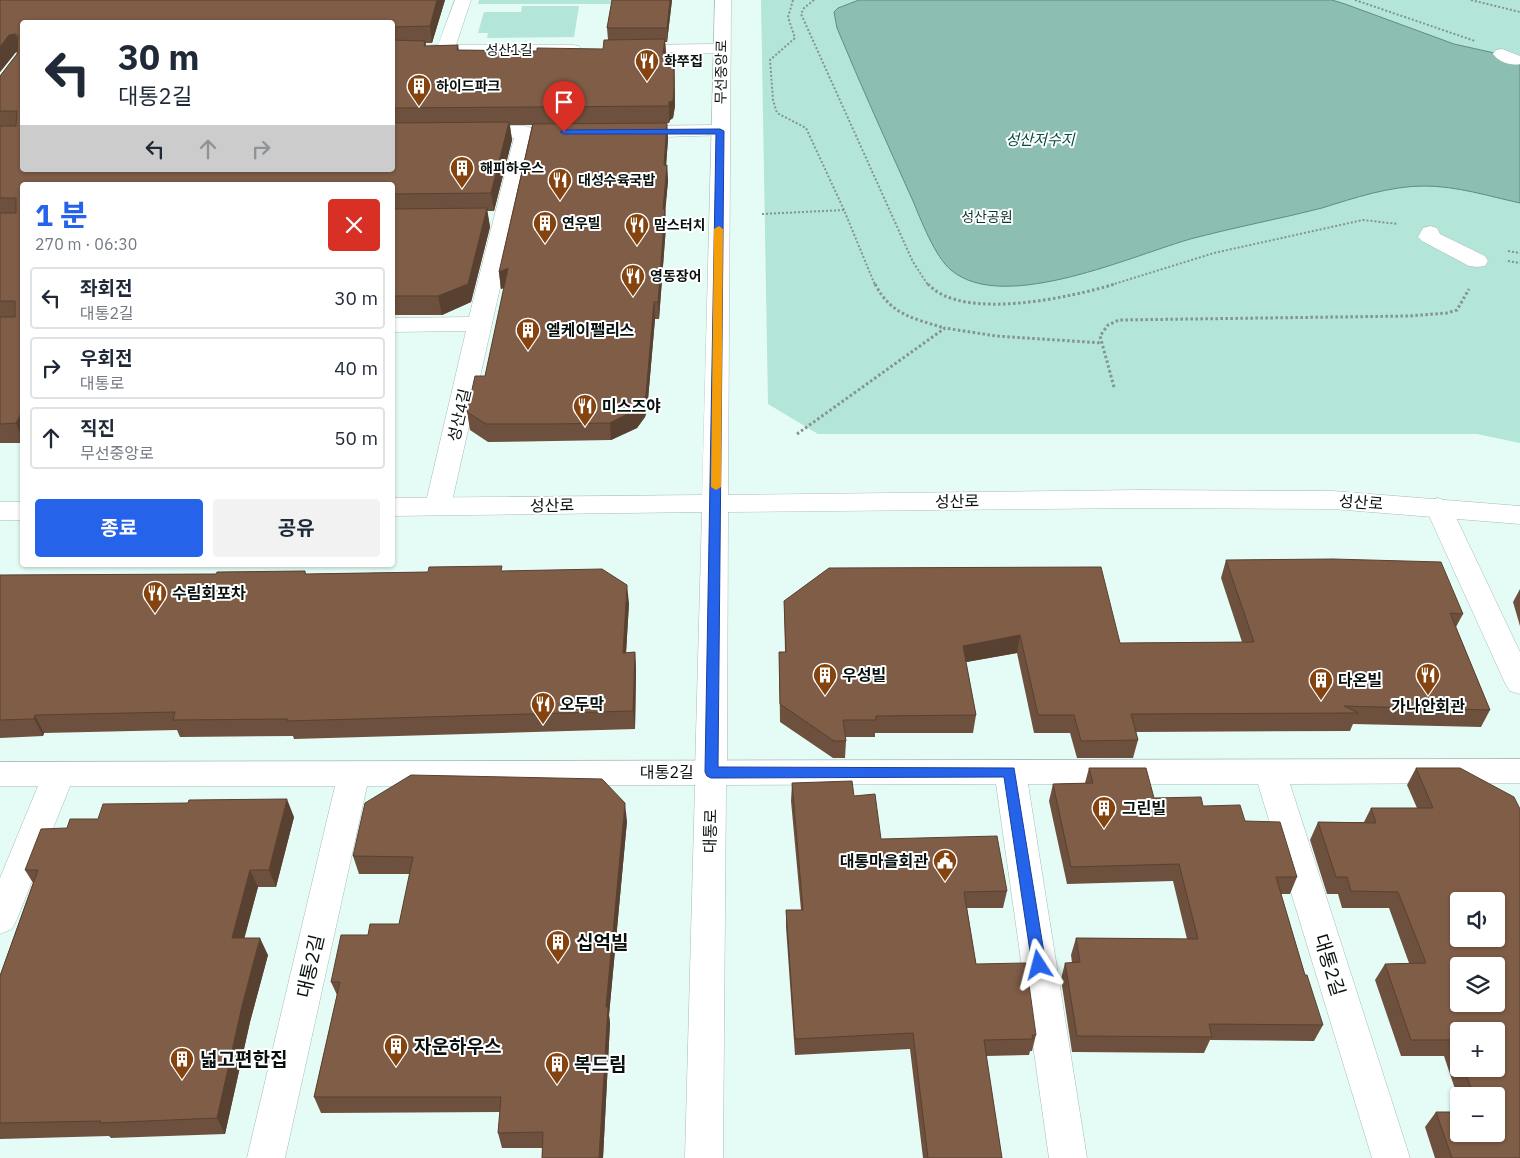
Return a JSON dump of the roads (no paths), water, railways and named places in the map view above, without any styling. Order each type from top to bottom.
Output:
[{"type":"street","points":[[446,51],[462,0]]},
{"type":"street","name":"무선중앙로","points":[[716,503],[723,0]]},
{"type":"street","points":[[613,50],[722,49]]},
{"type":"street","name":"성산1길","points":[[395,51],[593,50]]},
{"type":"street","points":[[613,132],[720,131]]},
{"type":"street","name":"성산4길","points":[[438,506],[480,324],[494,219],[535,132],[449,133]]},
{"type":"street","points":[[1430,232],[1428,235],[1431,238],[1477,262]]},
{"type":"street","points":[[395,325],[480,324]]},
{"type":"street","name":"성산로","points":[[395,506],[1150,499],[1333,500],[1520,515]]},
{"type":"street","name":"대통로","points":[[704,1158],[716,503]]},
{"type":"street","points":[[1438,507],[1520,683]]},
{"type":"street","points":[[0,511],[20,511]]},
{"type":"street","name":"대통2길","points":[[1270,771],[1391,1158]]},
{"type":"street","name":"대통2길","points":[[0,774],[1520,771]]},
{"type":"street","points":[[1010,772],[1068,1158]]},
{"type":"street","name":"대통2길","points":[[266,1158],[354,773]]},
{"type":"street","points":[[0,919],[59,774]]},
{"type":"water","name":"성산저수지","points":[[859,0],[1332,0],[1454,44],[1490,52],[1520,62],[1520,203],[1436,186],[1398,188],[1194,238],[1070,277],[1036,284],[1003,286],[974,282],[951,270],[934,247],[837,28],[834,12],[838,8]]},
{"type":"place","name":"화쭈집","points":[[647,82]]},
{"type":"place","name":"하이드파크","points":[[419,107]]},
{"type":"place","name":"해피하우스","points":[[462,189]]},
{"type":"place","name":"대성수육국밥","points":[[560,201]]},
{"type":"place","name":"연우빌","points":[[545,244]]},
{"type":"place","name":"맘스터치","points":[[637,246]]},
{"type":"place","name":"영동장어","points":[[633,297]]},
{"type":"place","name":"엘케이펠리스","points":[[528,351]]},
{"type":"place","name":"미스즈야","points":[[585,427]]},
{"type":"place","name":"수림회포차","points":[[155,614]]},
{"type":"place","name":"우성빌","points":[[825,696]]},
{"type":"place","name":"가나안회관","points":[[1428,696]]},
{"type":"place","name":"다온빌","points":[[1321,701]]},
{"type":"place","name":"오두막","points":[[543,725]]},
{"type":"place","name":"그린빌","points":[[1104,829]]},
{"type":"place","name":"대통마을회관","points":[[945,882]]},
{"type":"place","name":"십억빌","points":[[558,963]]},
{"type":"place","name":"자운하우스","points":[[396,1067]]},
{"type":"place","name":"넓고편한집","points":[[182,1080]]},
{"type":"place","name":"복드림","points":[[557,1085]]},
{"type":"park label","name":"성산공원","points":[[987,217]]}]
